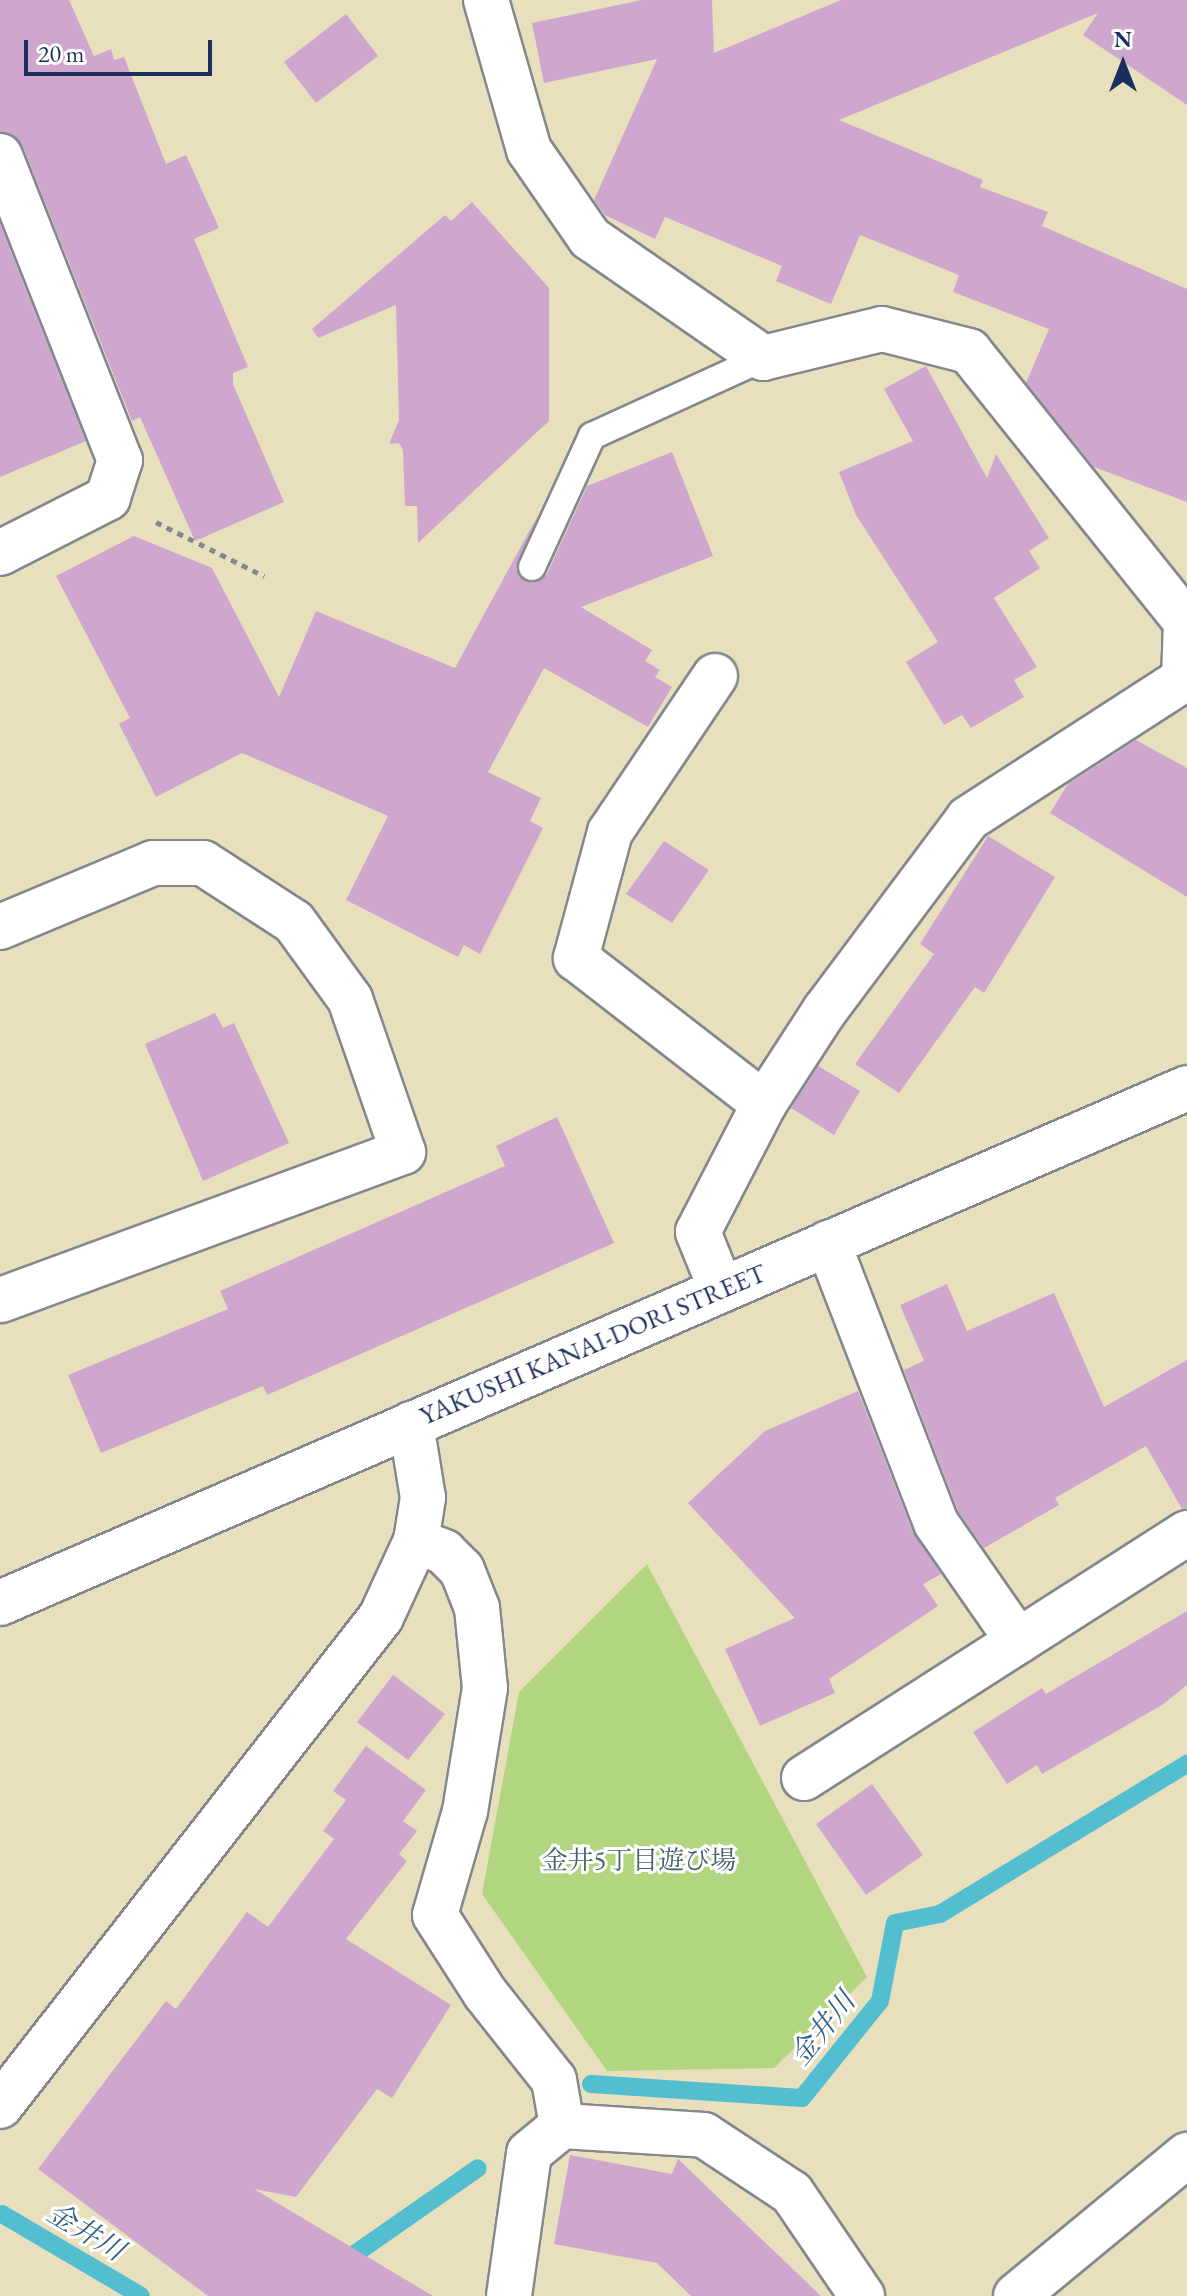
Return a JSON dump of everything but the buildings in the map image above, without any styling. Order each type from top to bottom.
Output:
[{"type":"street","points":[[486,0],[529,150],[590,238],[763,358],[882,329],[969,351],[1187,621],[1185,680],[968,819],[825,1010],[764,1104],[698,1232],[721,1289]]},
{"type":"street","points":[[0,553],[108,498],[120,460],[4,177]]},
{"type":"street","points":[[715,676],[610,832],[576,958],[764,1104]]},
{"type":"street","points":[[0,927],[153,863],[203,863],[294,922],[350,999],[403,1152],[0,1300]]},
{"type":"street","name":"YAKUSHI KANAI-DORI STREET","points":[[0,1603],[1187,1088]]},
{"type":"street","points":[[828,1243],[936,1523],[1018,1641]]},
{"type":"street","points":[[0,2106],[381,1617],[416,1541],[423,1498],[411,1424]]},
{"type":"street","points":[[804,1778],[1187,1533]]},
{"type":"street","points":[[416,1541],[444,1552],[462,1570],[477,1608],[485,1688],[465,1811],[435,1915],[485,1993],[554,2080],[562,2126]]},
{"type":"street","points":[[509,2296],[529,2153],[562,2126],[704,2135],[792,2193],[862,2296]]},
{"type":"street","points":[[1016,2296],[1187,2155]]},
{"type":"lane","points":[[532,567],[592,436],[763,358]]},
{"type":"path","points":[[108,498],[264,576]]},
{"type":"green space","name":"金井5丁目遊び場","points":[[647,1564],[867,1977],[774,2068],[607,2071],[482,1894],[519,1692]]},
{"type":"waterway","name":"金井川","points":[[591,2084],[802,2098],[880,2001],[895,1923],[940,1914],[1187,1764]]},
{"type":"waterway","name":"金井川","points":[[339,2265],[478,2168]]},
{"type":"waterway","name":"金井川","points":[[2,2214],[141,2296]]}]
